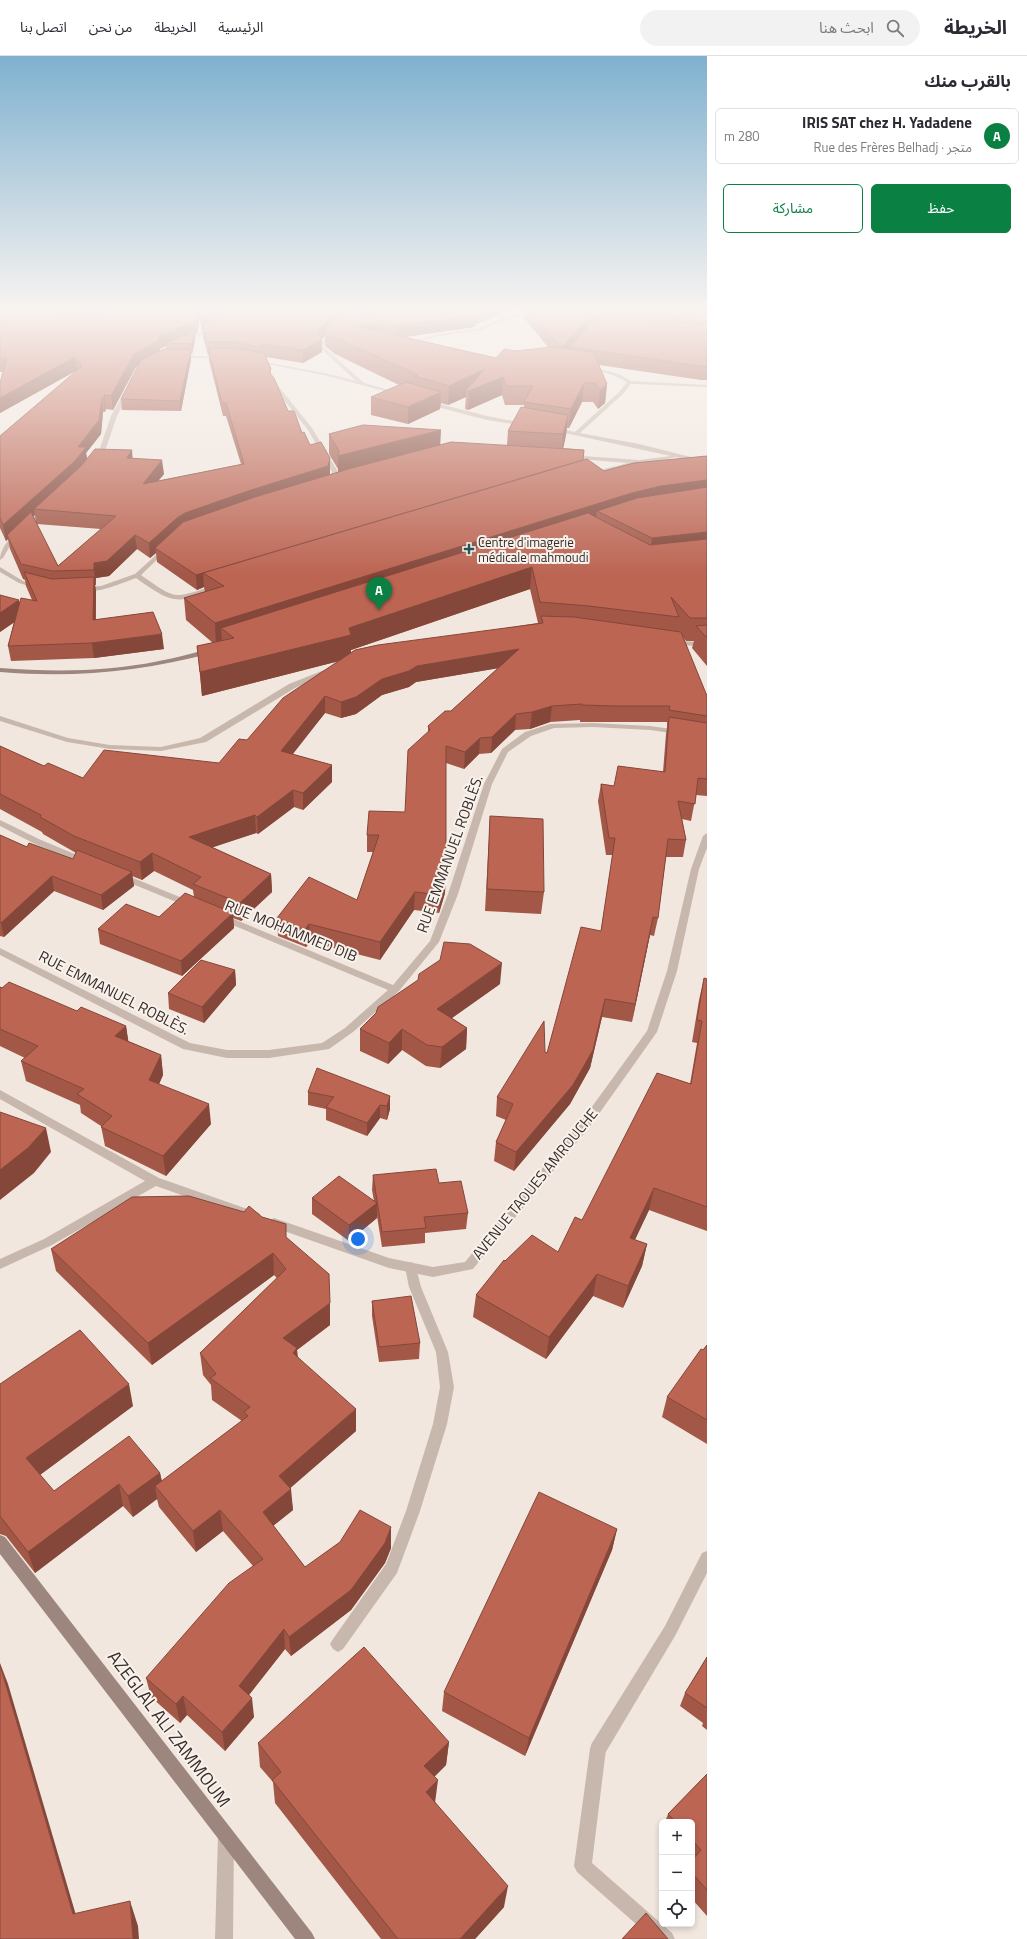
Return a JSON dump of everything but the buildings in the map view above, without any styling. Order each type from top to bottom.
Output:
[{"type":"main road","points":[[0,670],[62,674],[105,672],[150,666],[188,658],[217,648]]},
{"type":"main road","name":"AZEGLAL ALI ZAMMOUM","points":[[0,1542],[306,1939]]},
{"type":"street","points":[[89,466],[103,448],[114,416],[123,398]]},
{"type":"street","points":[[285,398],[310,429],[332,466],[335,472],[332,482]]},
{"type":"street","points":[[577,433],[616,398]]},
{"type":"street","points":[[421,401],[487,418],[532,425]]},
{"type":"street","points":[[547,428],[577,433],[707,463]]},
{"type":"street","points":[[582,476],[640,462],[679,456]]},
{"type":"street","points":[[562,457],[640,462]]},
{"type":"street","points":[[325,484],[340,480]]},
{"type":"street","points":[[0,558],[6,545],[52,504]]},
{"type":"street","points":[[78,589],[102,588],[138,575],[170,544]]},
{"type":"street","points":[[0,569],[21,582],[47,589]]},
{"type":"street","points":[[138,575],[167,596],[176,598],[226,585]]},
{"type":"street","points":[[661,642],[693,645],[707,644]]},
{"type":"street","points":[[0,718],[26,728],[67,740],[110,747],[161,749],[203,740],[292,686],[336,668]]},
{"type":"street","name":"RUE EMMANUEL ROBLÈS.","points":[[0,951],[187,1046],[226,1054],[269,1054],[325,1046],[349,1030],[395,989],[434,942],[453,894],[488,784],[505,751],[528,734],[553,726],[593,725],[650,728],[707,736]]},
{"type":"street","points":[[0,823],[38,842],[96,866]]},
{"type":"street","name":"AVENUE TAOUES AMROUCHE","points":[[0,1094],[155,1181],[389,1263],[433,1272],[469,1266],[587,1122],[652,1032],[672,971],[695,869],[707,836]]},
{"type":"street","points":[[111,872],[198,908]]},
{"type":"street","name":"RUE MOHAMMED DIB","points":[[213,914],[395,989]]},
{"type":"street","points":[[0,1264],[48,1242],[155,1181]]},
{"type":"street","points":[[338,1644],[392,1568],[413,1511],[442,1417],[447,1387],[442,1352],[415,1287],[411,1267]]},
{"type":"street","points":[[666,1939],[583,1866],[598,1749],[670,1631],[707,1558]]},
{"type":"street","points":[[224,1939],[226,1836]]},
{"type":"place","name":"Centre d'imagerie médicale mahmoudi","points":[[469,549]]},
{"type":"place","name":"IRIS SAT chez H. Yadadene","points":[[379,610]]}]
